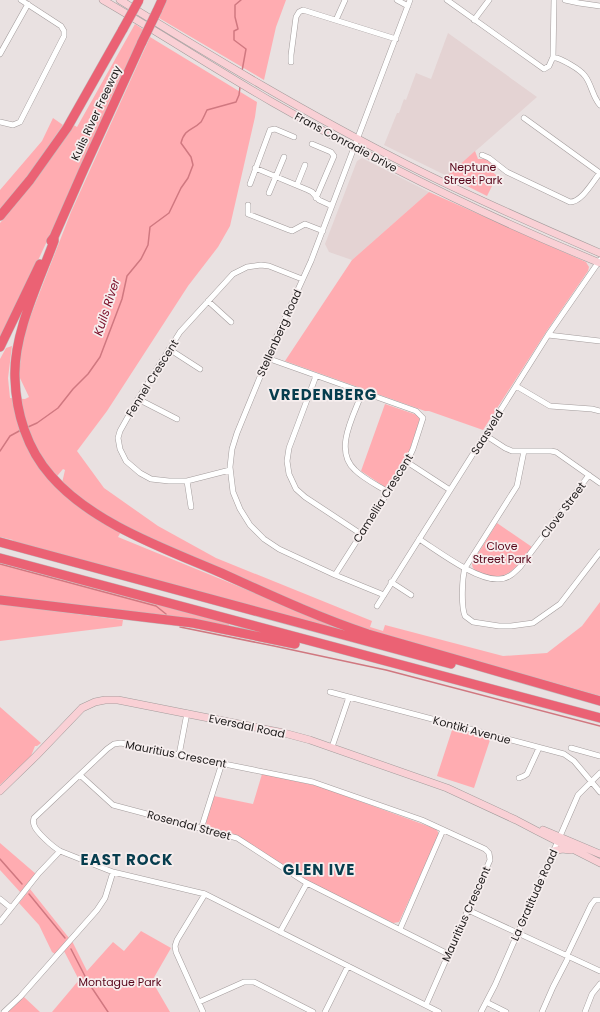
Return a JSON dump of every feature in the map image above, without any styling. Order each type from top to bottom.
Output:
[{"type":"highway","name":"Kuils River Freeway","points":[[0,216],[30,180],[63,133],[88,93],[139,0]]},
{"type":"highway","name":"Kuils River Freeway","points":[[54,237],[162,0]]},
{"type":"highway","points":[[0,347],[54,237]]},
{"type":"highway","points":[[54,237],[54,241],[23,325],[14,376],[16,399],[24,430],[30,444],[48,472],[73,498],[125,530],[331,620],[368,634],[600,701]]},
{"type":"highway","points":[[0,542],[600,704]]},
{"type":"highway","points":[[0,558],[381,661],[600,718]]},
{"type":"highway","points":[[0,600],[193,624],[381,661]]},
{"type":"street","points":[[0,122],[13,125],[20,122],[64,36],[62,26],[21,0]]},
{"type":"street","name":"Frans Conradie Drive","points":[[103,0],[250,89],[355,147],[526,231],[600,262]]},
{"type":"street","name":"Frans Conradie Drive","points":[[120,0],[252,81],[315,117],[407,165],[493,206],[600,253]]},
{"type":"street","points":[[336,20],[345,0]]},
{"type":"street","points":[[397,0],[408,6]]},
{"type":"street","name":"Stellenberg Road","points":[[384,595],[279,550],[259,534],[247,520],[238,504],[232,485],[230,470],[231,455],[235,438],[267,358],[323,231],[410,0]]},
{"type":"street","points":[[446,0],[542,69],[548,68],[553,57],[554,0]]},
{"type":"street","points":[[474,20],[489,0]]},
{"type":"street","points":[[565,0],[600,6]]},
{"type":"street","points":[[0,54],[28,4]]},
{"type":"street","points":[[291,62],[296,17],[299,12],[304,10],[396,39]]},
{"type":"street","points":[[553,57],[559,59],[584,75],[600,105]]},
{"type":"street","points":[[482,155],[489,158],[507,172],[570,202],[574,202],[579,199],[600,173],[524,118]]},
{"type":"street","points":[[250,184],[270,130],[275,129],[294,137]]},
{"type":"street","points":[[312,144],[330,152],[334,156],[316,198]]},
{"type":"street","points":[[269,193],[284,157]]},
{"type":"street","points":[[297,185],[305,165]]},
{"type":"street","points":[[255,168],[310,191],[316,198],[332,206]]},
{"type":"street","points":[[248,205],[248,214],[289,230],[292,231],[302,224],[305,224],[323,231]]},
{"type":"street","name":"Saasveld","points":[[377,606],[548,335],[600,262]]},
{"type":"street","name":"Fennel Crescent","points":[[230,470],[187,481],[151,479],[140,473],[126,461],[120,449],[118,438],[120,431],[180,332],[233,274],[250,266],[259,265],[269,266],[302,279]]},
{"type":"street","points":[[208,301],[231,322]]},
{"type":"street","points":[[548,335],[600,341]]},
{"type":"street","points":[[170,349],[200,369]]},
{"type":"street","name":"Camellia Crescent","points":[[267,358],[416,411],[422,416],[423,421],[407,462],[335,575]]},
{"type":"street","points":[[316,376],[289,448],[289,474],[294,485],[305,498],[361,534]]},
{"type":"street","points":[[516,386],[550,406],[592,408],[600,411]]},
{"type":"street","points":[[362,393],[346,436],[346,454],[354,469],[388,492]]},
{"type":"street","points":[[138,399],[176,419]]},
{"type":"street","points":[[485,435],[507,449],[515,451],[556,452],[600,483]]},
{"type":"street","points":[[524,451],[517,486],[465,568],[463,578],[463,607],[464,613],[468,619],[473,622],[499,626],[534,623],[560,604],[600,552]]},
{"type":"street","points":[[407,462],[450,490]]},
{"type":"street","name":"Clove Street","points":[[419,539],[480,576],[490,579],[502,579],[511,575],[520,567],[589,475]]},
{"type":"street","points":[[187,481],[191,507]]},
{"type":"street","points":[[391,582],[411,595]]},
{"type":"street","name":"Kontiki Avenue","points":[[330,692],[567,756],[574,761],[600,792]]},
{"type":"street","points":[[332,747],[349,697]]},
{"type":"street","name":"Eversdal Road","points":[[0,791],[71,719],[87,705],[112,699],[296,736],[332,747],[447,788],[559,839],[600,854]]},
{"type":"street","points":[[179,755],[187,714]]},
{"type":"street","name":"Mauritius Crescent","points":[[426,1005],[490,860],[489,854],[485,849],[415,818],[313,782],[118,743],[109,747],[36,815],[34,820],[35,828],[52,846],[60,851],[113,872],[206,894],[280,932],[348,966],[426,1005],[440,1012]]},
{"type":"street","points":[[519,778],[527,774],[539,748]]},
{"type":"street","points":[[571,748],[600,756]]},
{"type":"street","points":[[201,829],[222,763]]},
{"type":"street","name":"La Gratitude Road","points":[[481,1012],[578,795],[600,772]]},
{"type":"street","name":"Rosendal Street","points":[[80,775],[107,801],[116,806],[237,838],[308,883],[448,954]]},
{"type":"street","points":[[400,929],[444,830]]},
{"type":"street","name":"Eversdal Road","points":[[559,839],[597,862]]},
{"type":"street","points":[[554,851],[566,849],[597,862]]},
{"type":"street","points":[[0,922],[39,873],[60,851]]},
{"type":"street","points":[[4,1012],[20,997],[103,902],[113,872]]},
{"type":"street","points":[[280,932],[308,883]]},
{"type":"street","points":[[204,1012],[176,952],[175,946],[177,940],[206,894]]},
{"type":"street","points":[[0,899],[12,908]]},
{"type":"street","points":[[542,1012],[591,905],[595,900],[600,900]]},
{"type":"street","points":[[468,910],[518,932],[600,972]]},
{"type":"street","points":[[325,1012],[348,966]]},
{"type":"street","points":[[199,1002],[249,981],[254,982],[313,1012]]},
{"type":"street","points":[[585,1012],[592,994],[600,984]]},
{"type":"street","points":[[486,1002],[506,1012]]},
{"type":"shaded area","points":[[448,33],[537,97],[447,176],[384,145],[397,113],[399,113],[404,99],[406,100],[416,73],[431,79]]},
{"type":"shaded area","points":[[362,158],[429,192],[352,260],[329,252],[325,244],[357,161]]},
{"type":"green space","points":[[167,0],[286,0],[276,27],[264,80],[159,18]]},
{"type":"green space","points":[[135,24],[144,30],[108,104],[109,108],[0,342],[0,223],[20,199],[72,124],[77,127]]},
{"type":"green space","points":[[150,37],[257,102],[255,117],[230,226],[218,247],[188,286],[107,411],[77,451],[104,488],[158,526],[216,558],[372,621],[370,627],[383,631],[385,625],[503,656],[547,653],[582,626],[600,602],[600,696],[382,634],[337,619],[155,541],[125,526],[82,501],[62,483],[65,470],[63,469],[53,481],[122,530],[118,537],[333,625],[332,627],[13,542],[13,540],[0,537],[0,359],[6,348],[12,346],[8,378],[10,398],[25,399],[29,397],[19,376],[21,351],[27,325],[71,212]]},
{"type":"green space","points":[[53,118],[63,125],[25,180],[0,210],[0,190],[42,141]]},
{"type":"green space","name":"Neptune Street Park","points":[[475,151],[478,159],[487,159],[492,164],[488,168],[497,176],[487,196],[447,176]]},
{"type":"green space","points":[[429,192],[586,262],[589,267],[588,271],[548,329],[483,430],[285,361],[352,260]]},
{"type":"green space","points":[[385,404],[417,415],[420,419],[409,452],[388,489],[361,471]]},
{"type":"green space","name":"Clove Street Park","points":[[497,523],[532,547],[512,571],[499,576],[491,576],[476,571],[472,563]]},
{"type":"green space","points":[[0,563],[229,623],[229,626],[0,597]]},
{"type":"green space","points":[[0,604],[123,620],[122,626],[0,641]]},
{"type":"green space","points":[[0,707],[41,743],[35,746],[31,756],[0,785]]},
{"type":"green space","points":[[453,727],[491,737],[474,788],[437,776]]},
{"type":"green space","points":[[262,774],[318,786],[436,829],[438,832],[438,837],[399,922],[393,923],[306,880],[240,838],[207,826],[206,822],[214,796],[253,804]]},
{"type":"green space","points":[[0,843],[36,874],[21,893],[0,870]]},
{"type":"green space","name":"Montague Park","points":[[30,889],[69,938],[55,954],[52,952],[39,925],[19,903]]},
{"type":"green space","name":"Montague Park","points":[[141,931],[171,948],[152,981],[170,1012],[52,1012],[79,980],[64,951],[72,941],[87,971],[113,942],[124,951]]},
{"type":"green space","points":[[24,997],[40,1012],[8,1012]]},
{"type":"waterway","name":"Kuils River","points":[[241,0],[235,5],[235,17],[238,29],[234,31],[234,40],[246,49],[242,71]]},
{"type":"waterway","name":"Kuils River","points":[[28,427],[37,423],[58,408],[73,389],[88,374],[100,357],[122,299],[127,276],[141,259],[148,245],[150,227],[169,213],[181,188],[188,178],[193,165],[191,157],[181,143],[183,138],[187,132],[201,122],[207,110],[236,102],[240,87]]},
{"type":"waterway","name":"Kuils River","points":[[0,451],[10,436],[21,430]]},
{"type":"waterway","points":[[0,564],[156,606],[166,614]]},
{"type":"waterway","points":[[180,627],[386,670],[600,726]]},
{"type":"waterway","points":[[0,859],[22,884]]},
{"type":"waterway","points":[[29,894],[65,938]]},
{"type":"waterway","points":[[71,949],[88,982],[108,1012]]},
{"type":"district","name":"VREDENBERG","points":[[323,395]]},
{"type":"district","name":"EAST ROCK","points":[[127,860]]},
{"type":"district","name":"GLEN IVE","points":[[319,870]]}]
